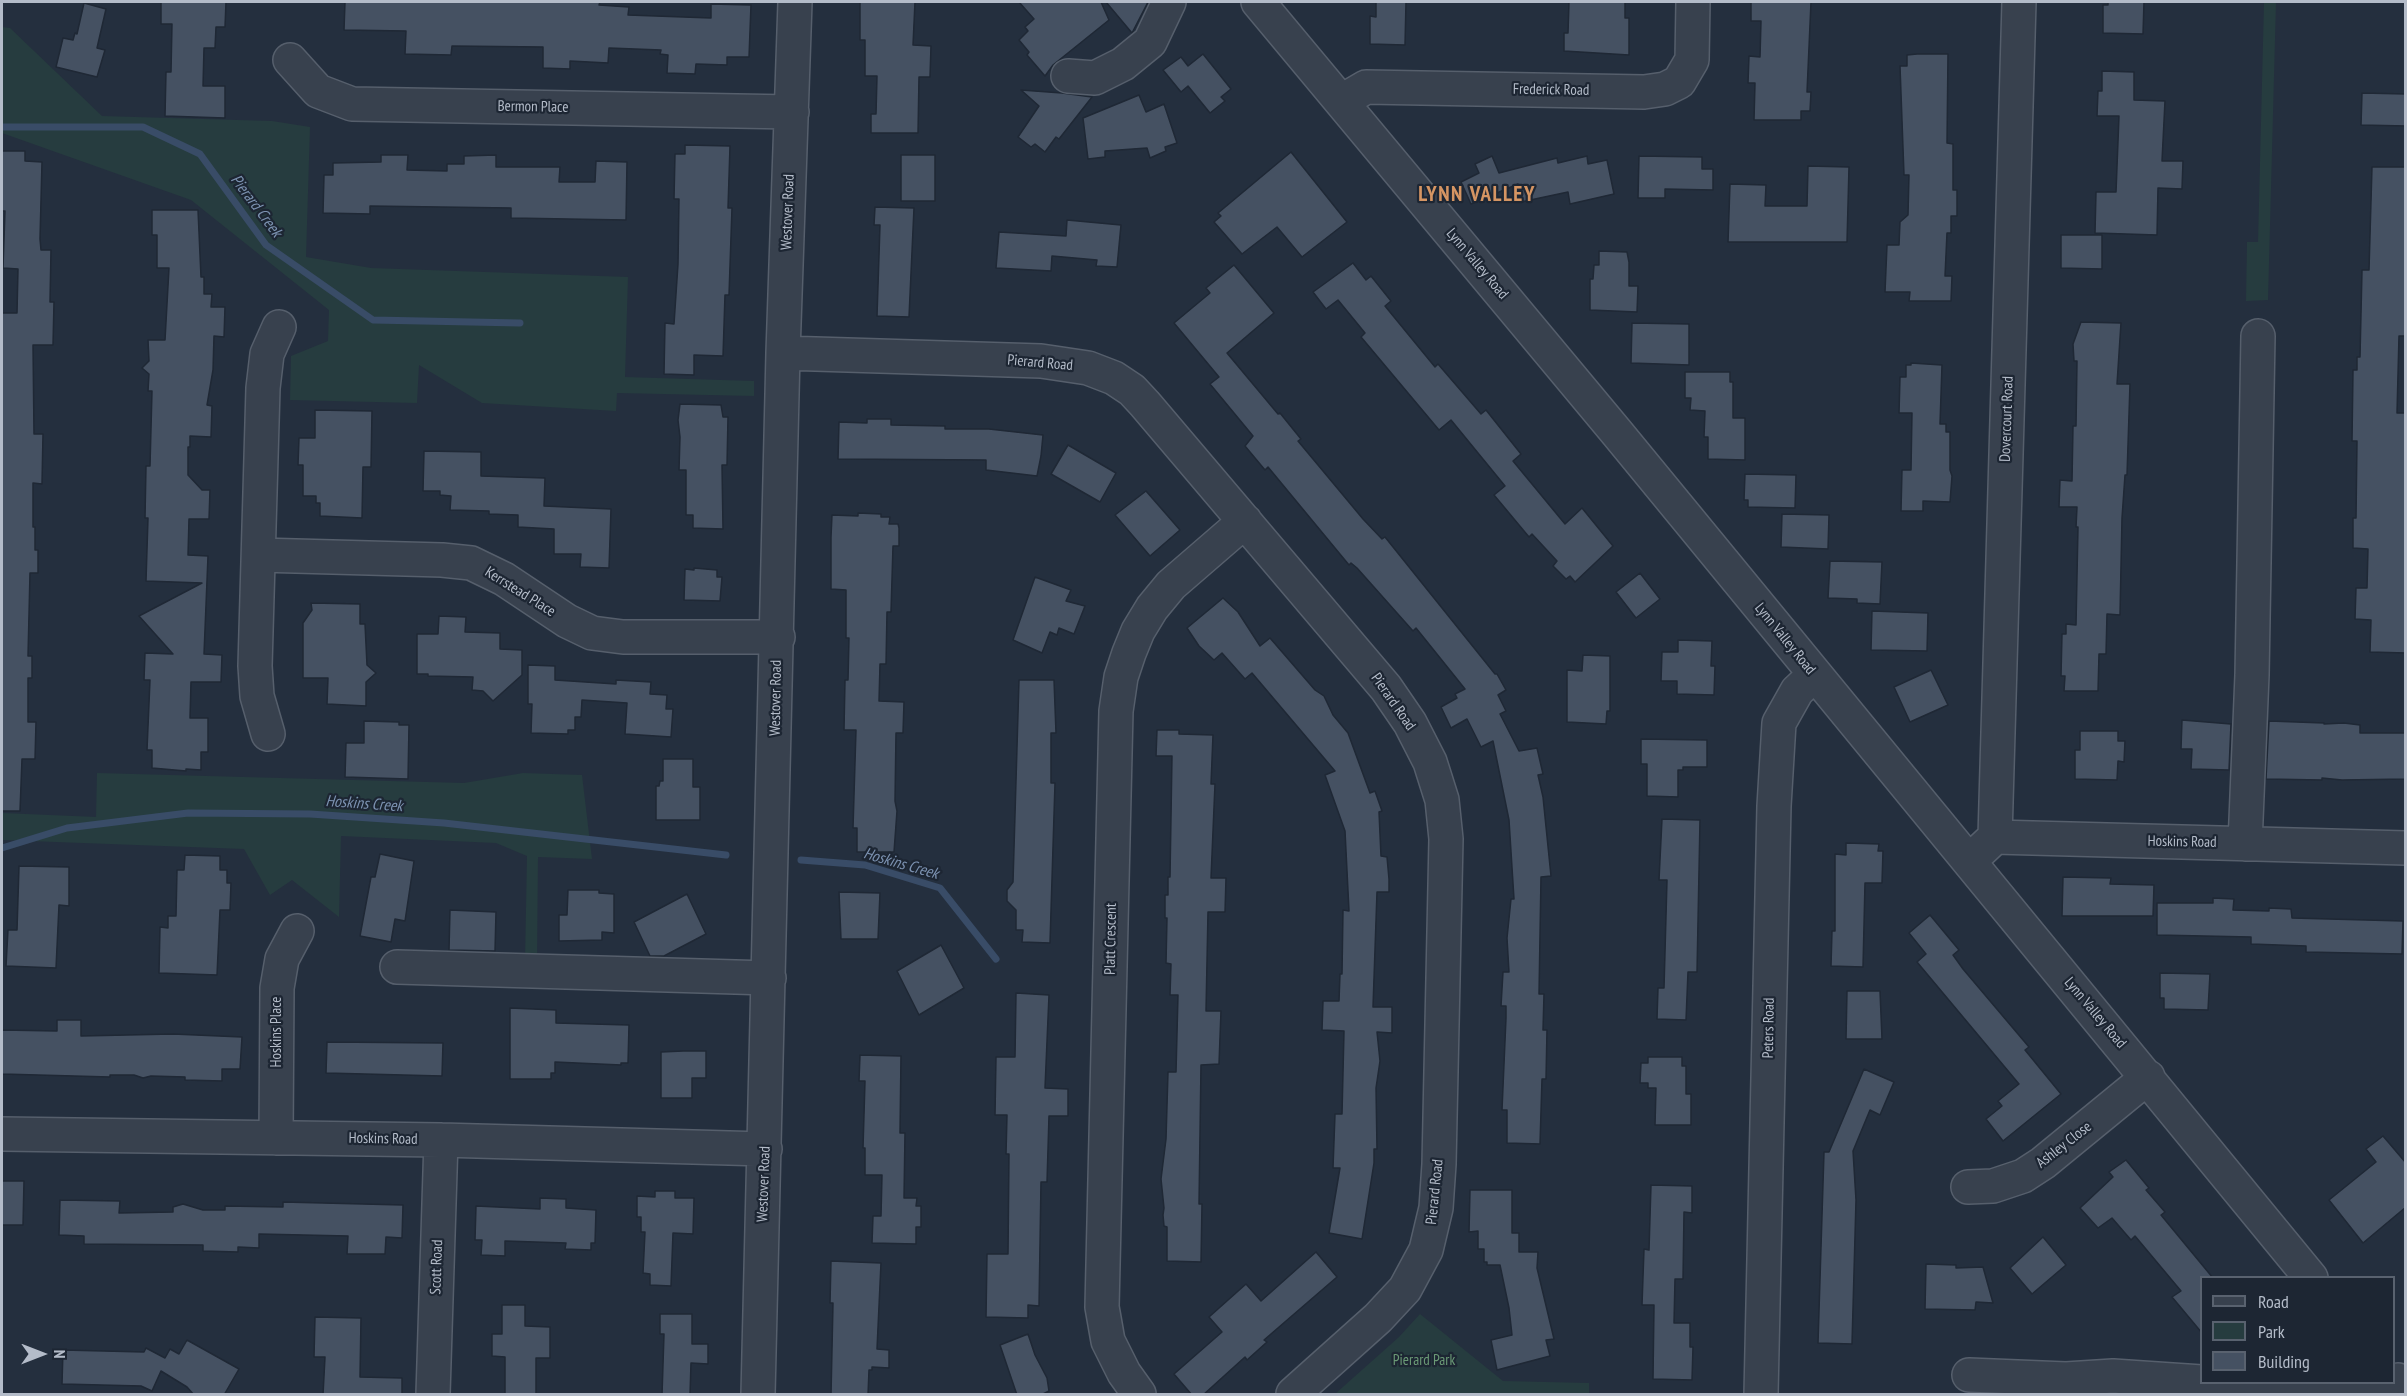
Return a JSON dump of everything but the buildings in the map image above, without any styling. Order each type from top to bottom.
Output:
[{"type":"street","name":"Westover Road","points":[[758,1395],[783,353],[795,2]]},
{"type":"street","points":[[1068,76],[1095,78],[1124,64],[1150,42],[1169,2]]},
{"type":"street","name":"Lynn Valley Road","points":[[1258,2],[2148,1077],[2309,1276]]},
{"type":"street","name":"Frederick Road","points":[[1342,101],[1366,87],[1644,92],[1665,89],[1679,82],[1692,60],[1693,2]]},
{"type":"street","name":"Dovercourt Road","points":[[1995,837],[2019,2]]},
{"type":"street","name":"Bermon Place","points":[[290,60],[318,92],[352,104],[792,112]]},
{"type":"street","points":[[268,734],[257,696],[255,666],[263,388],[267,354],[279,327]]},
{"type":"street","points":[[2245,844],[2252,663],[2258,336]]},
{"type":"street","name":"Pierard Road","points":[[783,353],[1030,361],[1088,368],[1114,378],[1132,390],[1386,688],[1410,723],[1430,762],[1442,800],[1446,839],[1439,1164],[1436,1208],[1426,1250],[1405,1289],[1378,1318],[1293,1395]]},
{"type":"street","name":"Platt Crescent","points":[[1139,1395],[1124,1373],[1108,1341],[1102,1307],[1116,711],[1121,677],[1129,653],[1138,631],[1152,608],[1171,585],[1245,521]]},
{"type":"street","name":"Kerrstead Place","points":[[259,555],[442,560],[471,563],[504,579],[567,621],[592,633],[623,637],[777,637]]},
{"type":"street","name":"Peters Road","points":[[1761,1395],[1774,806],[1779,723],[1797,692],[1814,675]]},
{"type":"street","points":[[1968,861],[1995,837]]},
{"type":"street","name":"Hoskins Road","points":[[1995,837],[2406,848]]},
{"type":"street","name":"Hoskins Place","points":[[276,1137],[278,988],[282,959],[297,931]]},
{"type":"street","points":[[397,967],[769,978]]},
{"type":"street","name":"Ashley Close","points":[[1968,1187],[1993,1186],[2023,1176],[2148,1077]]},
{"type":"street","name":"Hoskins Road","points":[[2,1134],[441,1140],[765,1149]]},
{"type":"street","name":"Scott Road","points":[[433,1395],[441,1140]]},
{"type":"street","points":[[1969,1375],[2066,1379],[2113,1376],[2200,1382]]},
{"type":"street","points":[[2231,1384],[2354,1395]]},
{"type":"green space","points":[[2264,2],[2276,2],[2268,300],[2246,301],[2247,242],[2258,242]]},
{"type":"green space","points":[[2,27],[10,28],[102,116],[272,121],[310,127],[306,257],[371,268],[628,277],[625,377],[754,381],[754,396],[617,393],[616,411],[482,403],[419,365],[417,403],[290,400],[291,356],[328,341],[329,310],[191,200],[2,133]]},
{"type":"green space","points":[[97,773],[464,783],[523,773],[582,775],[592,859],[538,857],[537,963],[525,961],[527,856],[496,843],[341,836],[339,917],[292,880],[270,895],[244,849],[2,840],[2,813],[96,817]]},
{"type":"green space","name":"Pierard Park","points":[[1420,1314],[1503,1381],[1589,1383],[1589,1394],[1335,1394],[1399,1337]]},
{"type":"waterway","name":"Pierard Creek","points":[[2,127],[143,127],[200,154],[266,245],[373,320],[520,323]]},
{"type":"waterway","name":"Hoskins Creek","points":[[2,848],[67,828],[188,813],[310,814],[444,823],[726,855]]},
{"type":"waterway","name":"Hoskins Creek","points":[[801,860],[865,865],[940,888],[996,959]]},
{"type":"district","name":"LYNN VALLEY","points":[[1477,195]]}]
